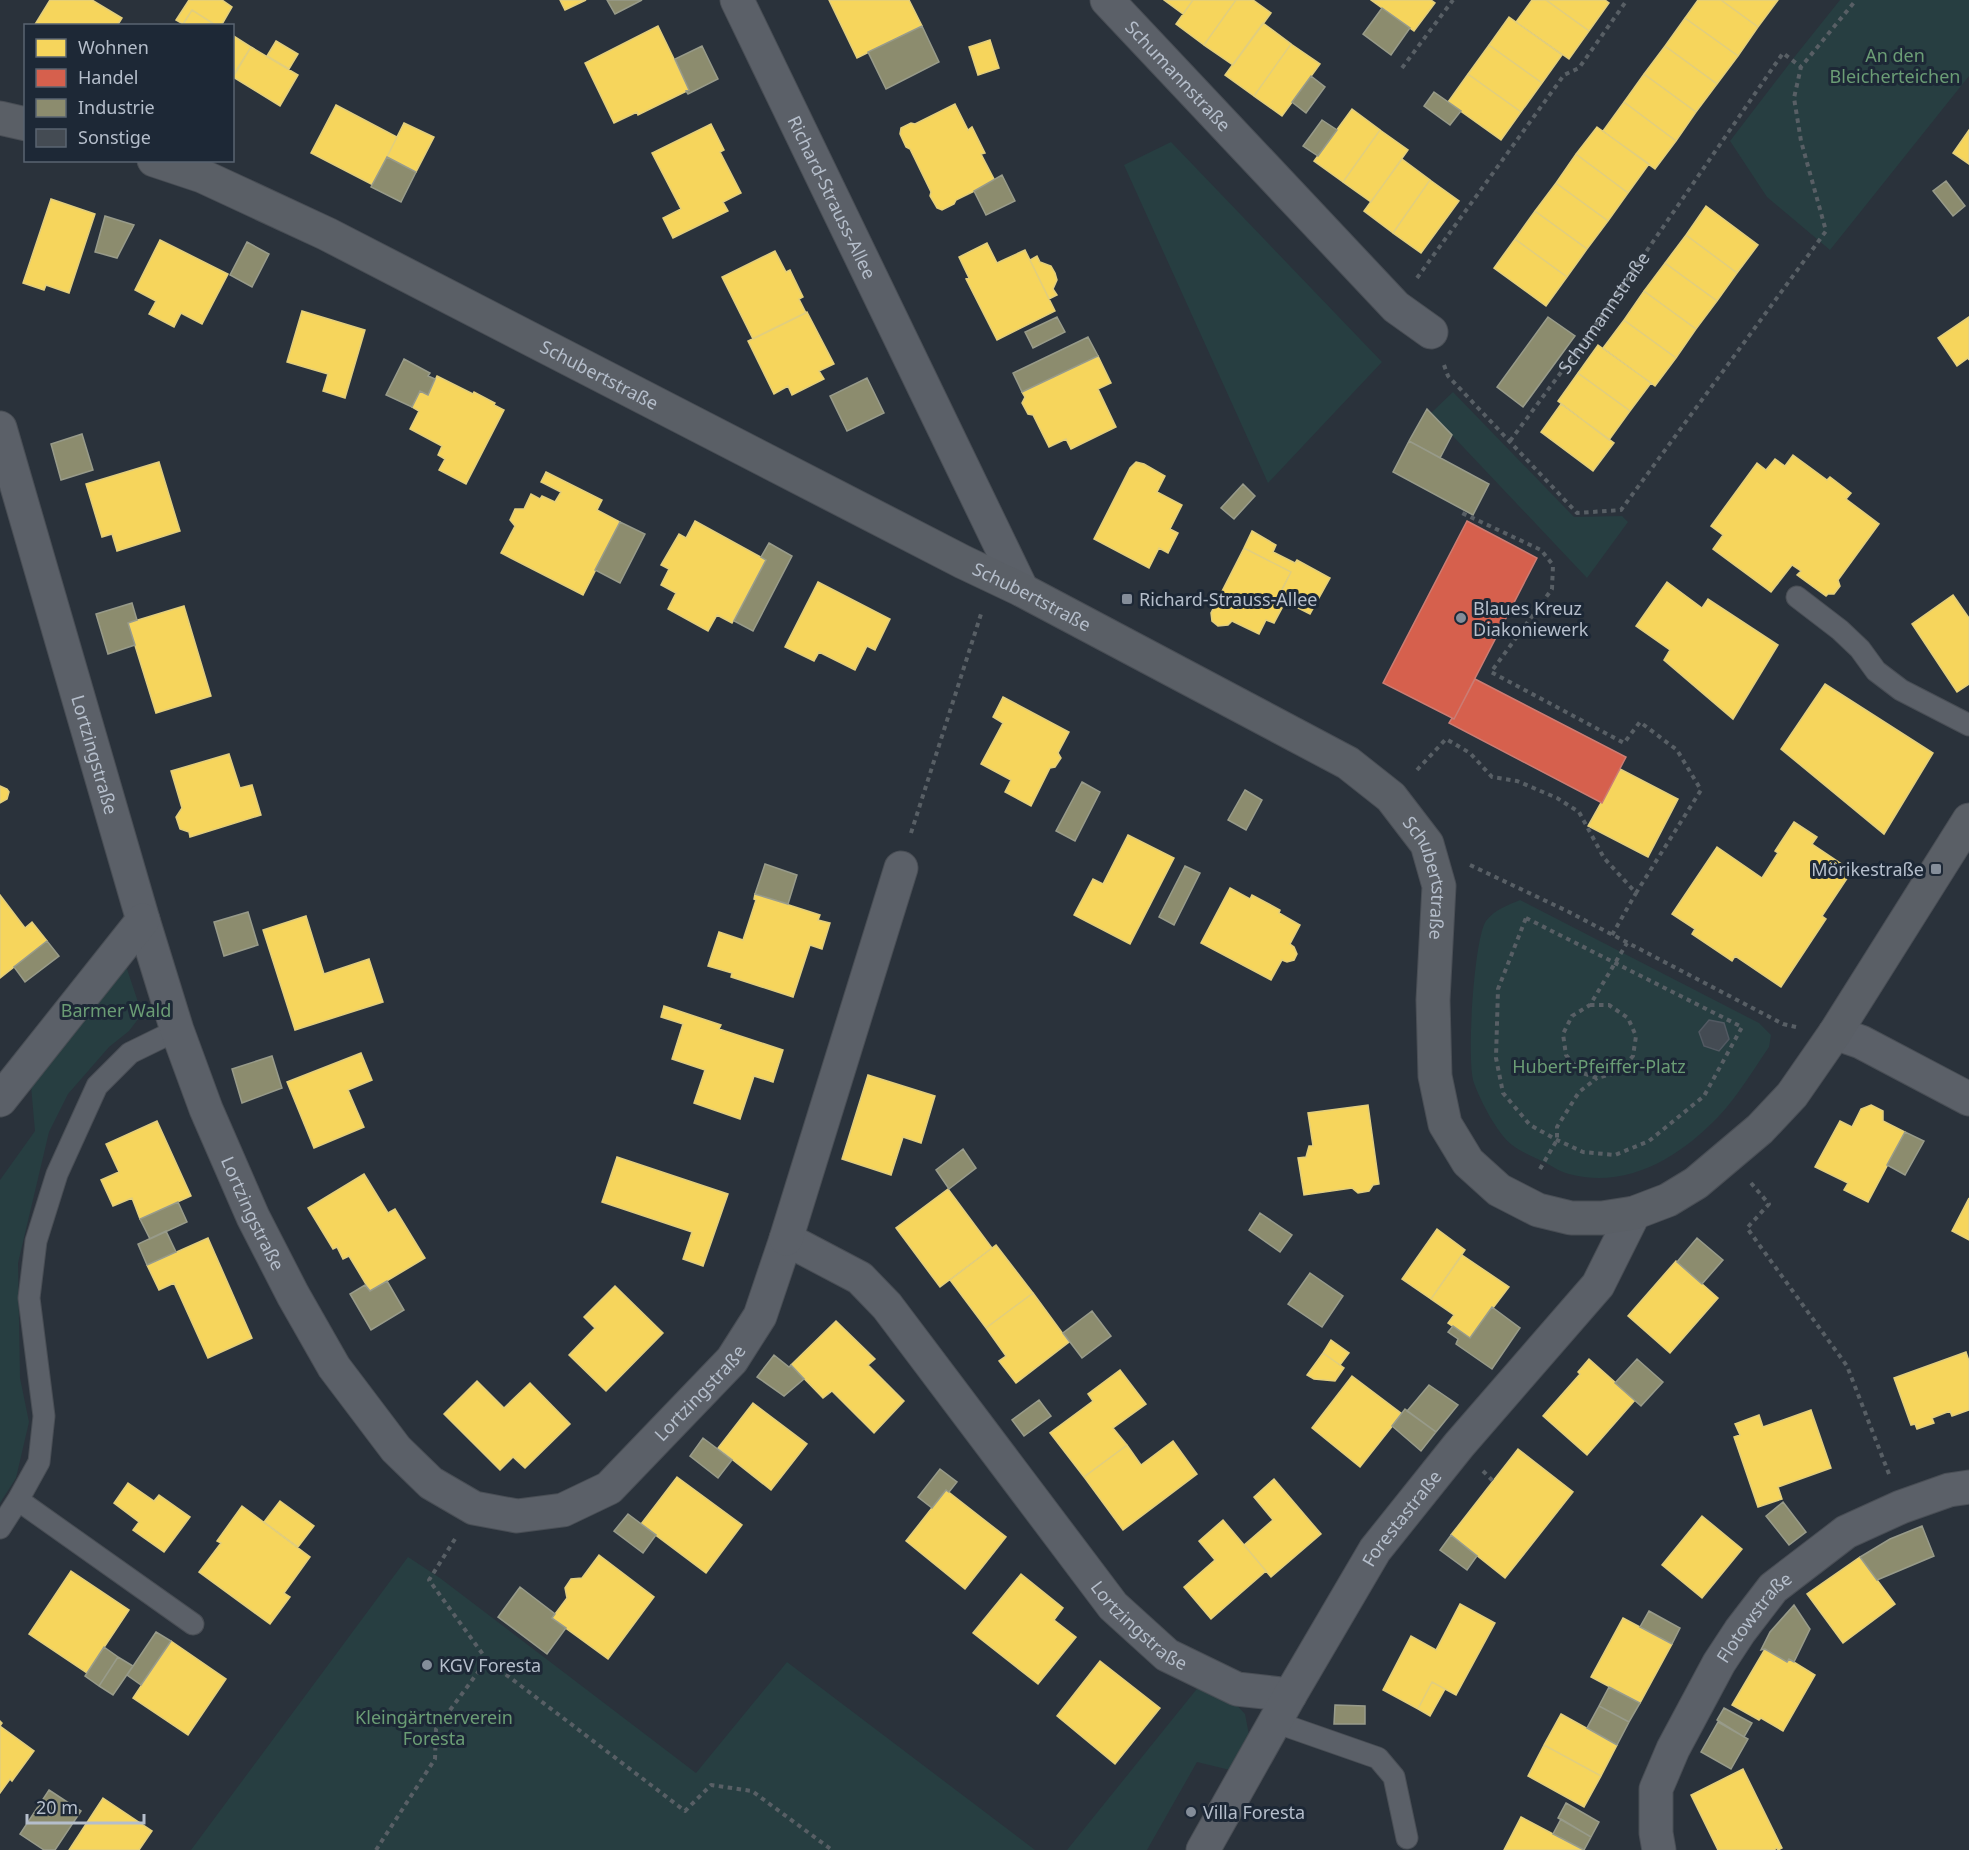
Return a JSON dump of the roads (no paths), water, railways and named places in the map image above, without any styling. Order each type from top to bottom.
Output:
[{"type":"street","name":"Richard-Strauss-Allee","points":[[737,0],[1022,590]]},
{"type":"street","name":"Schumannstraße","points":[[1107,0],[1396,307],[1431,332]]},
{"type":"street","points":[[0,118],[24,124]]},
{"type":"street","name":"Schubertstraße","points":[[160,162],[202,176],[327,234],[963,562],[1022,590],[1348,763],[1391,797],[1427,844],[1439,886],[1433,1000],[1436,1076],[1445,1124],[1468,1162],[1499,1190],[1538,1210],[1571,1218],[1602,1218],[1634,1213]]},
{"type":"street","name":"Lortzingstraße","points":[[0,428],[177,1030],[206,1109],[252,1217],[334,1367],[396,1449],[431,1482],[474,1508],[517,1516],[563,1510],[609,1488],[732,1360],[760,1316],[901,868]]},
{"type":"street","points":[[1634,1213],[1668,1200],[1696,1183],[1760,1129],[1792,1095],[1835,1033],[1969,820]]},
{"type":"street","points":[[0,1100],[144,920]]},
{"type":"street","points":[[1835,1033],[1861,1042],[1969,1099]]},
{"type":"street","name":"Forestastraße","points":[[1203,1850],[1282,1708],[1375,1550],[1459,1445],[1598,1285],[1634,1213]]},
{"type":"street","name":"Lortzingstraße","points":[[786,1239],[860,1278],[887,1306],[1113,1606],[1167,1655],[1282,1708]]},
{"type":"street","name":"Flotowstraße","points":[[1659,1850],[1656,1833],[1656,1789],[1673,1749],[1719,1663],[1773,1588],[1846,1532],[1901,1507],[1949,1490],[1969,1487]]},
{"type":"lane","points":[[1797,597],[1840,630],[1860,649],[1876,671],[1901,690],[1969,725]]},
{"type":"lane","points":[[0,1528],[39,1462],[44,1416],[29,1298],[36,1241],[57,1174],[97,1086],[130,1053],[177,1030]]},
{"type":"lane","points":[[18,1500],[193,1623]]},
{"type":"lane","points":[[1282,1708],[1378,1758],[1394,1777],[1407,1838]]},
{"type":"place","name":"Richard-Strauss-Allee","points":[[1127,599]]},
{"type":"place","name":"Blaues Kreuz Diakoniewerk","points":[[1461,618]]},
{"type":"place","name":"Mörikestraße","points":[[1936,869]]},
{"type":"place","name":"KGV Foresta","points":[[427,1665]]},
{"type":"place","name":"Villa Foresta","points":[[1191,1812]]},
{"type":"park label","name":"An den Bleicherteichen","points":[[1895,65]]},
{"type":"park label","name":"Barmer Wald","points":[[116,1010]]},
{"type":"park label","name":"Hubert-Pfeiffer-Platz","points":[[1599,1066]]},
{"type":"park label","name":"Kleingärtnerverein Foresta","points":[[434,1727]]}]
